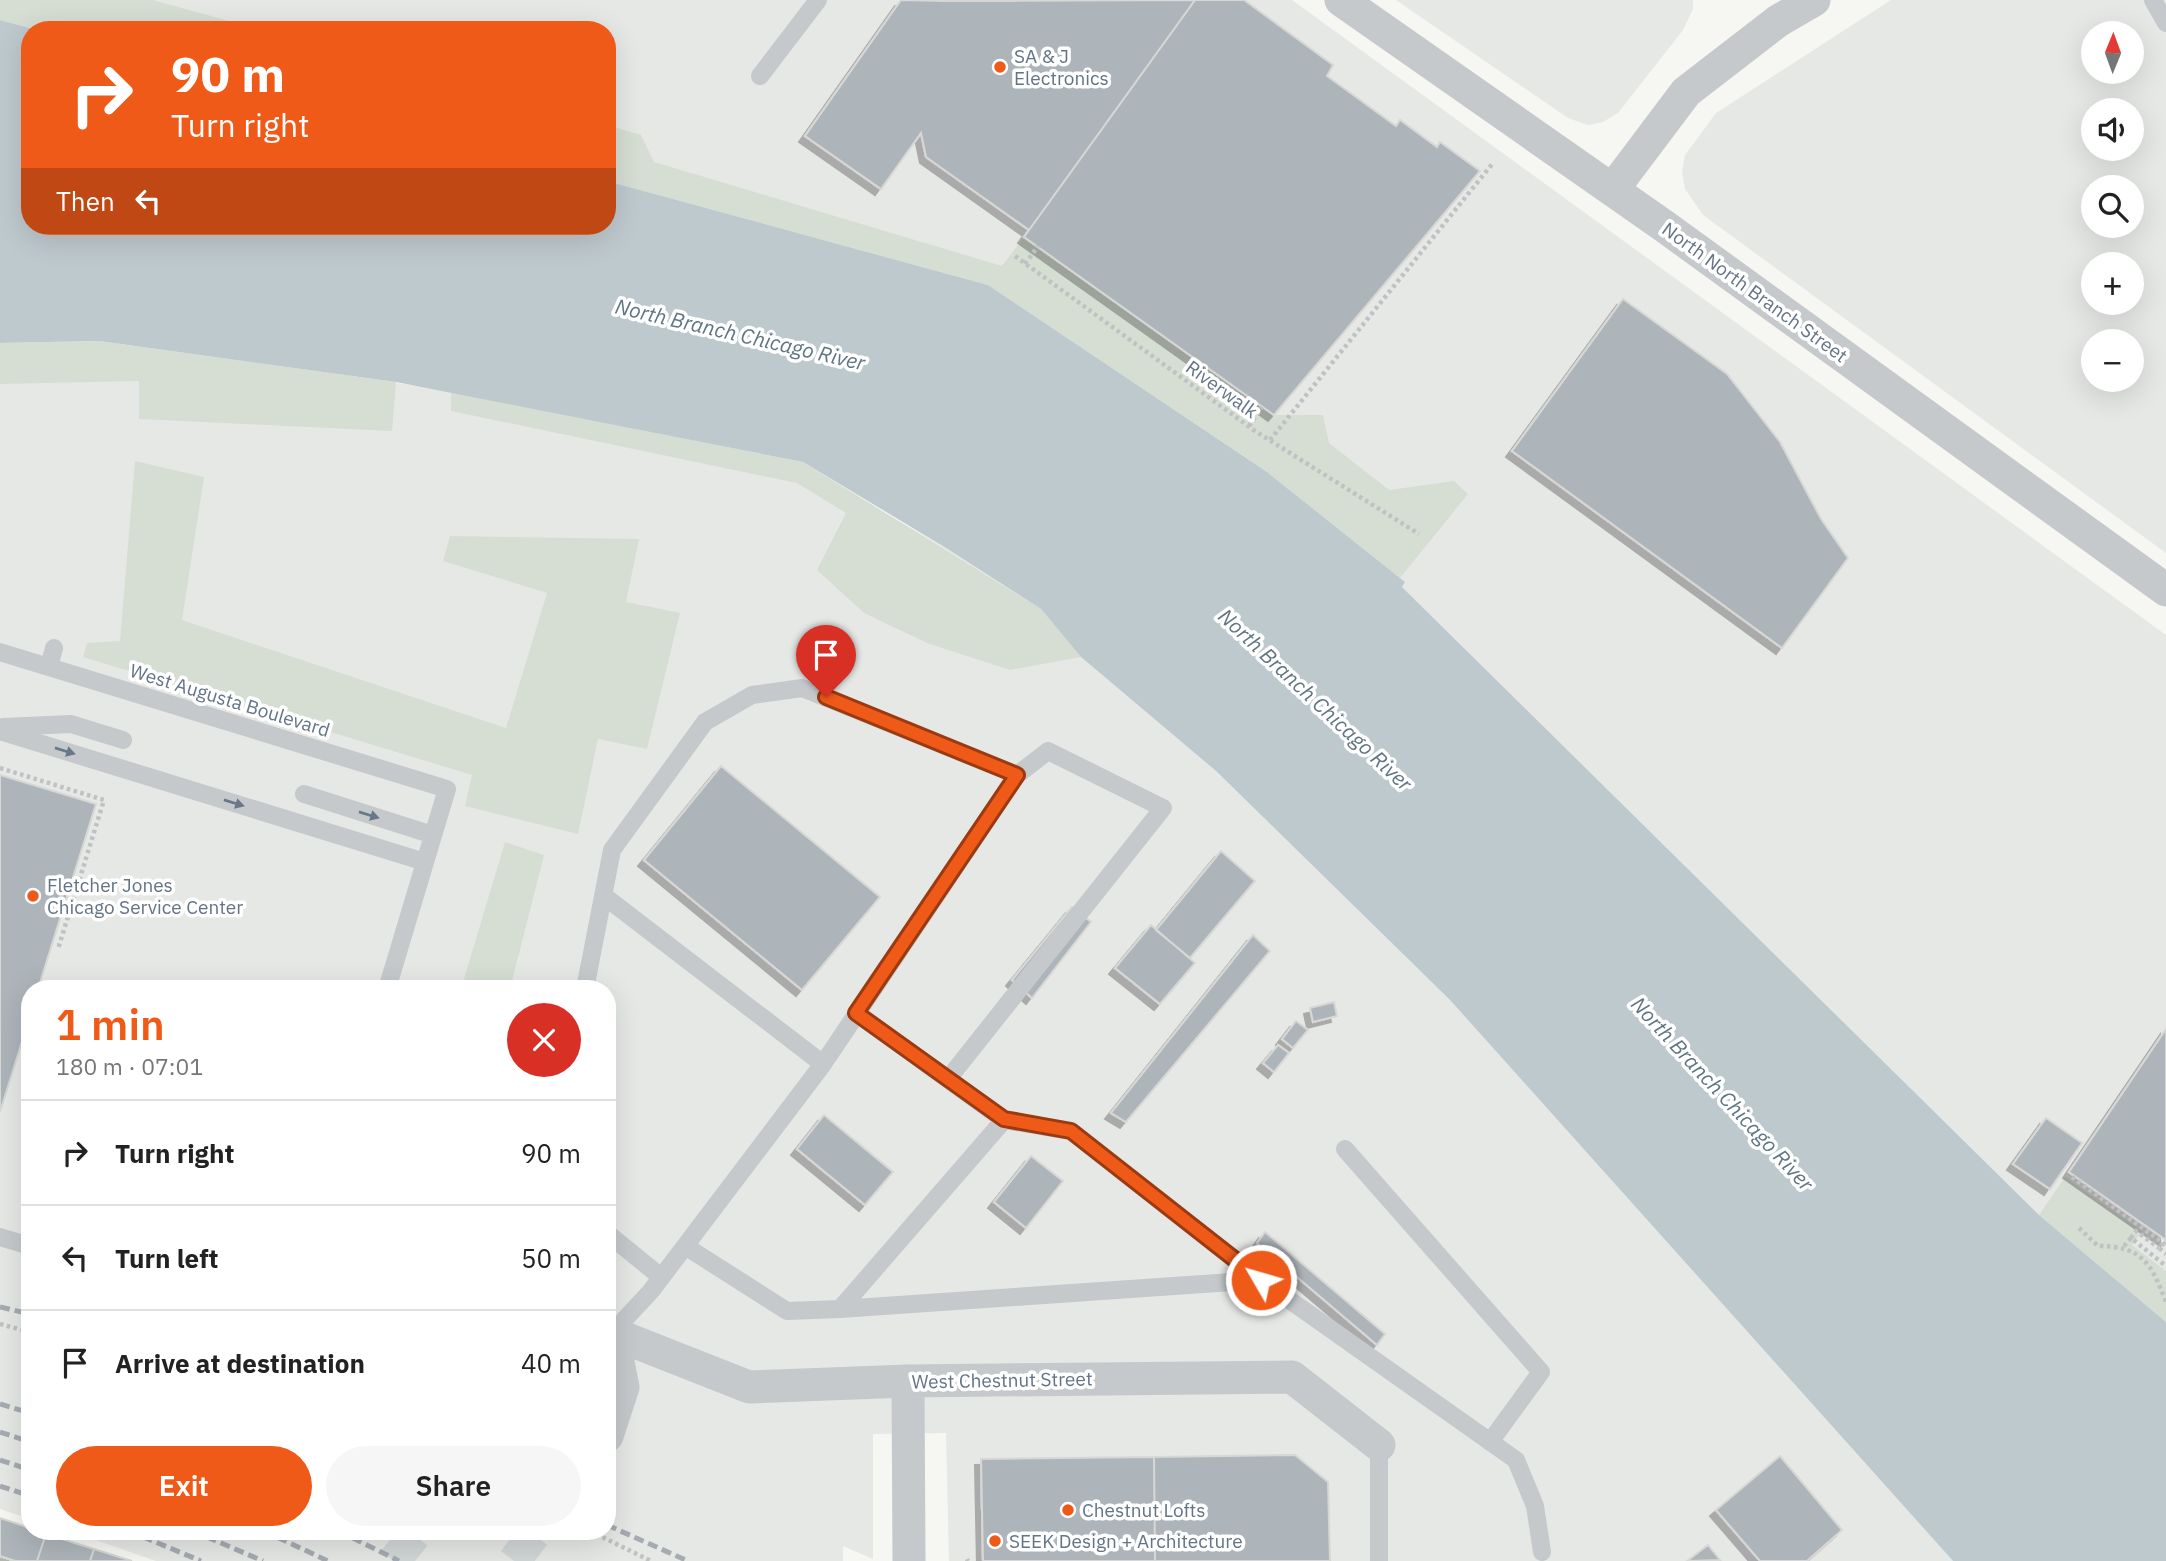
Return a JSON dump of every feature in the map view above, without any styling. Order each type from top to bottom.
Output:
[{"type":"street","name":"North North Branch Street","points":[[1341,0],[1613,190],[2166,590]]},
{"type":"street","points":[[1613,190],[1686,92],[1772,10],[1814,0]]},
{"type":"street","name":"West Chestnut Street","points":[[616,1337],[750,1387],[908,1381],[1292,1377],[1379,1445]]},
{"type":"street","points":[[616,1359],[623,1387],[616,1408]]},
{"type":"street","points":[[908,1381],[909,1561]]},
{"type":"lane","points":[[760,75],[818,0]]},
{"type":"lane","points":[[2153,0],[2166,23]]},
{"type":"lane","points":[[49,667],[54,648]]},
{"type":"lane","name":"West Augusta Boulevard","points":[[0,652],[447,789],[433,835]]},
{"type":"lane","points":[[587,980],[612,850],[705,722],[752,695],[802,688],[1017,775]]},
{"type":"lane","points":[[0,729],[71,724],[122,740]]},
{"type":"lane","points":[[0,729],[425,862]]},
{"type":"lane","points":[[616,1328],[661,1277],[823,1064],[1017,775],[1048,751],[1163,808],[948,1079]]},
{"type":"lane","points":[[304,794],[433,835],[390,980]]},
{"type":"lane","points":[[604,896],[823,1064]]},
{"type":"lane","points":[[856,1013],[1004,1119],[1071,1131],[1261,1280],[1516,1460],[1535,1506],[1542,1552]]},
{"type":"lane","points":[[840,1309],[1004,1119]]},
{"type":"lane","points":[[1345,1149],[1541,1372],[1490,1441]]},
{"type":"lane","points":[[0,1237],[21,1243]]},
{"type":"lane","points":[[616,1240],[661,1277]]},
{"type":"lane","points":[[685,1246],[787,1311],[1261,1280]]},
{"type":"lane","points":[[1379,1445],[1379,1561]]},
{"type":"path","points":[[1270,440],[1493,163]]},
{"type":"path","points":[[1026,264],[1038,246]]},
{"type":"path","name":"Riverwalk","points":[[1015,256],[1249,426],[1419,534]]},
{"type":"path","points":[[1249,426],[1262,407]]},
{"type":"path","points":[[0,768],[104,800],[58,949]]},
{"type":"path","points":[[2072,1177],[2164,1244],[2159,1248]]},
{"type":"path","points":[[2079,1228],[2098,1247],[2124,1246],[2153,1269],[2166,1302]]},
{"type":"path","points":[[2124,1246],[2136,1231],[2166,1254]]},
{"type":"path","points":[[2131,1238],[2166,1266]]},
{"type":"path","points":[[0,1324],[21,1330]]},
{"type":"path","points":[[608,1540],[651,1561]]},
{"type":"shaded area","points":[[0,0],[1292,0],[2166,635],[2166,1322],[2039,1215],[1402,587],[1405,582],[1267,472],[988,285],[616,183],[616,21],[21,21],[21,26],[0,20]]},
{"type":"shaded area","points":[[0,0],[153,0],[229,21],[21,21],[21,26],[0,20]]},
{"type":"shaded area","points":[[1396,0],[1693,0],[1693,9],[1683,30],[1618,113],[1603,122],[1588,125],[1568,118]]},
{"type":"shaded area","points":[[1891,0],[2166,0],[2166,553],[1703,215],[1685,189],[1682,172],[1685,155],[1716,113]]},
{"type":"shaded area","points":[[616,128],[641,135],[654,162],[1002,266],[1024,237],[1273,415],[1323,415],[1329,443],[1389,490],[1454,481],[1468,494],[1400,578],[1267,472],[988,285],[616,183]]},
{"type":"shaded area","points":[[99,341],[396,382],[392,431],[139,419],[139,381],[0,384],[0,343]]},
{"type":"shaded area","points":[[0,343],[211,356],[451,391],[663,433],[897,520],[946,548],[1041,609],[1081,657],[1216,771],[1450,1000],[1953,1561],[949,1561],[946,1433],[873,1434],[873,1559],[843,1546],[843,1561],[156,1561],[96,1540],[616,1540],[616,980],[21,980],[21,1516],[0,1509]]},
{"type":"shaded area","points":[[451,391],[803,462],[1041,609],[1081,657],[1010,670],[927,643],[864,613],[817,570],[846,513],[797,483],[451,411]]},
{"type":"shaded area","points":[[135,461],[204,477],[182,620],[506,728],[547,593],[443,561],[450,536],[639,539],[626,602],[680,613],[647,749],[598,739],[578,834],[465,806],[472,775],[83,657],[87,643],[120,641]]},
{"type":"shaded area","points":[[505,842],[544,855],[512,980],[464,980]]},
{"type":"shaded area","points":[[2065,1177],[2142,1231],[2132,1245],[2166,1271],[2166,1322],[2039,1215]]},
{"type":"water","name":"North Branch Chicago River","points":[[0,20],[21,26],[21,235],[616,235],[616,183],[988,285],[1267,472],[1405,582],[1402,587],[2039,1215],[2166,1322],[2166,1561],[1953,1561],[1450,1000],[1216,771],[1081,657],[1041,609],[803,462],[396,382],[99,341],[0,343]]},
{"type":"building","name":"SA & J Electronics","points":[[901,0],[1195,0],[1029,230],[926,157],[921,133],[881,189],[805,136]]},
{"type":"building","points":[[1195,0],[1244,0],[1333,65],[1327,76],[1396,126],[1400,120],[1437,147],[1440,142],[1480,171],[1274,415],[1024,237]]},
{"type":"building","points":[[1623,299],[1727,374],[1780,442],[1821,519],[1848,558],[1782,648],[1512,451]]},
{"type":"building","points":[[721,766],[880,897],[802,990],[644,860]]},
{"type":"building","name":"Fletcher Jones Chicago Service Center","points":[[0,775],[96,804],[41,980],[21,980],[21,1045],[0,1112]]},
{"type":"building","points":[[1221,851],[1255,881],[1190,958],[1156,930]]},
{"type":"building","points":[[1072,907],[1091,922],[1032,998],[1012,980]]},
{"type":"building","points":[[1151,925],[1195,963],[1160,1004],[1115,968]]},
{"type":"building","points":[[1253,935],[1270,951],[1126,1122],[1111,1113]]},
{"type":"building","points":[[1334,1002],[1337,1016],[1313,1022],[1310,1008]]},
{"type":"building","points":[[1296,1021],[1308,1030],[1293,1048],[1282,1039]]},
{"type":"building","points":[[2166,1029],[2166,1240],[2069,1172]]},
{"type":"building","points":[[1278,1045],[1289,1053],[1274,1072],[1263,1063]]},
{"type":"building","points":[[824,1115],[893,1172],[865,1205],[797,1149]]},
{"type":"building","points":[[2046,1118],[2082,1143],[2050,1189],[2013,1164]]},
{"type":"building","points":[[1031,1156],[1063,1181],[1026,1228],[994,1202]]},
{"type":"building","points":[[1265,1232],[1385,1334],[1377,1345],[1257,1243]]},
{"type":"building","points":[[1295,1455],[1328,1482],[1330,1561],[1155,1561],[1154,1457]]},
{"type":"building","points":[[1780,1456],[1842,1530],[1807,1561],[1760,1561],[1716,1510]]},
{"type":"building","name":"Chestnut Lofts","points":[[1154,1457],[1155,1561],[983,1561],[981,1459]]},
{"type":"building","points":[[0,1518],[21,1525],[21,1540],[44,1540],[37,1561],[15,1561],[0,1556]]},
{"type":"building","points":[[44,1540],[65,1540],[94,1549],[90,1561],[37,1561]]},
{"type":"building","points":[[1708,1545],[1720,1560],[1687,1561]]},
{"type":"building","points":[[94,1549],[132,1561],[90,1561]]},
{"type":"tunnel","points":[[394,1561],[411,1540]]},
{"type":"tunnel","points":[[514,1561],[530,1540]]},
{"type":"railway","points":[[0,1307],[21,1312]]},
{"type":"railway","points":[[0,1404],[21,1410]]},
{"type":"railway","points":[[0,1432],[21,1439]]},
{"type":"railway","points":[[0,1460],[21,1467]]},
{"type":"railway","points":[[0,1486],[21,1493]]},
{"type":"railway","points":[[616,1529],[688,1561]]},
{"type":"railway","points":[[151,1540],[201,1561]]},
{"type":"railway","points":[[214,1540],[263,1561]]},
{"type":"railway","points":[[283,1540],[328,1561]]},
{"type":"railway","points":[[357,1540],[399,1561]]},
{"type":"place","name":"SA & J Electronics","points":[[1000,67]]},
{"type":"place","name":"Fletcher Jones Chicago Service Center","points":[[33,896]]},
{"type":"place","name":"Chestnut Lofts","points":[[1068,1510]]},
{"type":"place","name":"SEEK Design + Architecture","points":[[995,1541]]},
{"type":"route","points":[[826,697],[1017,775],[856,1013],[1004,1119],[1071,1131],[1261,1280]]}]
